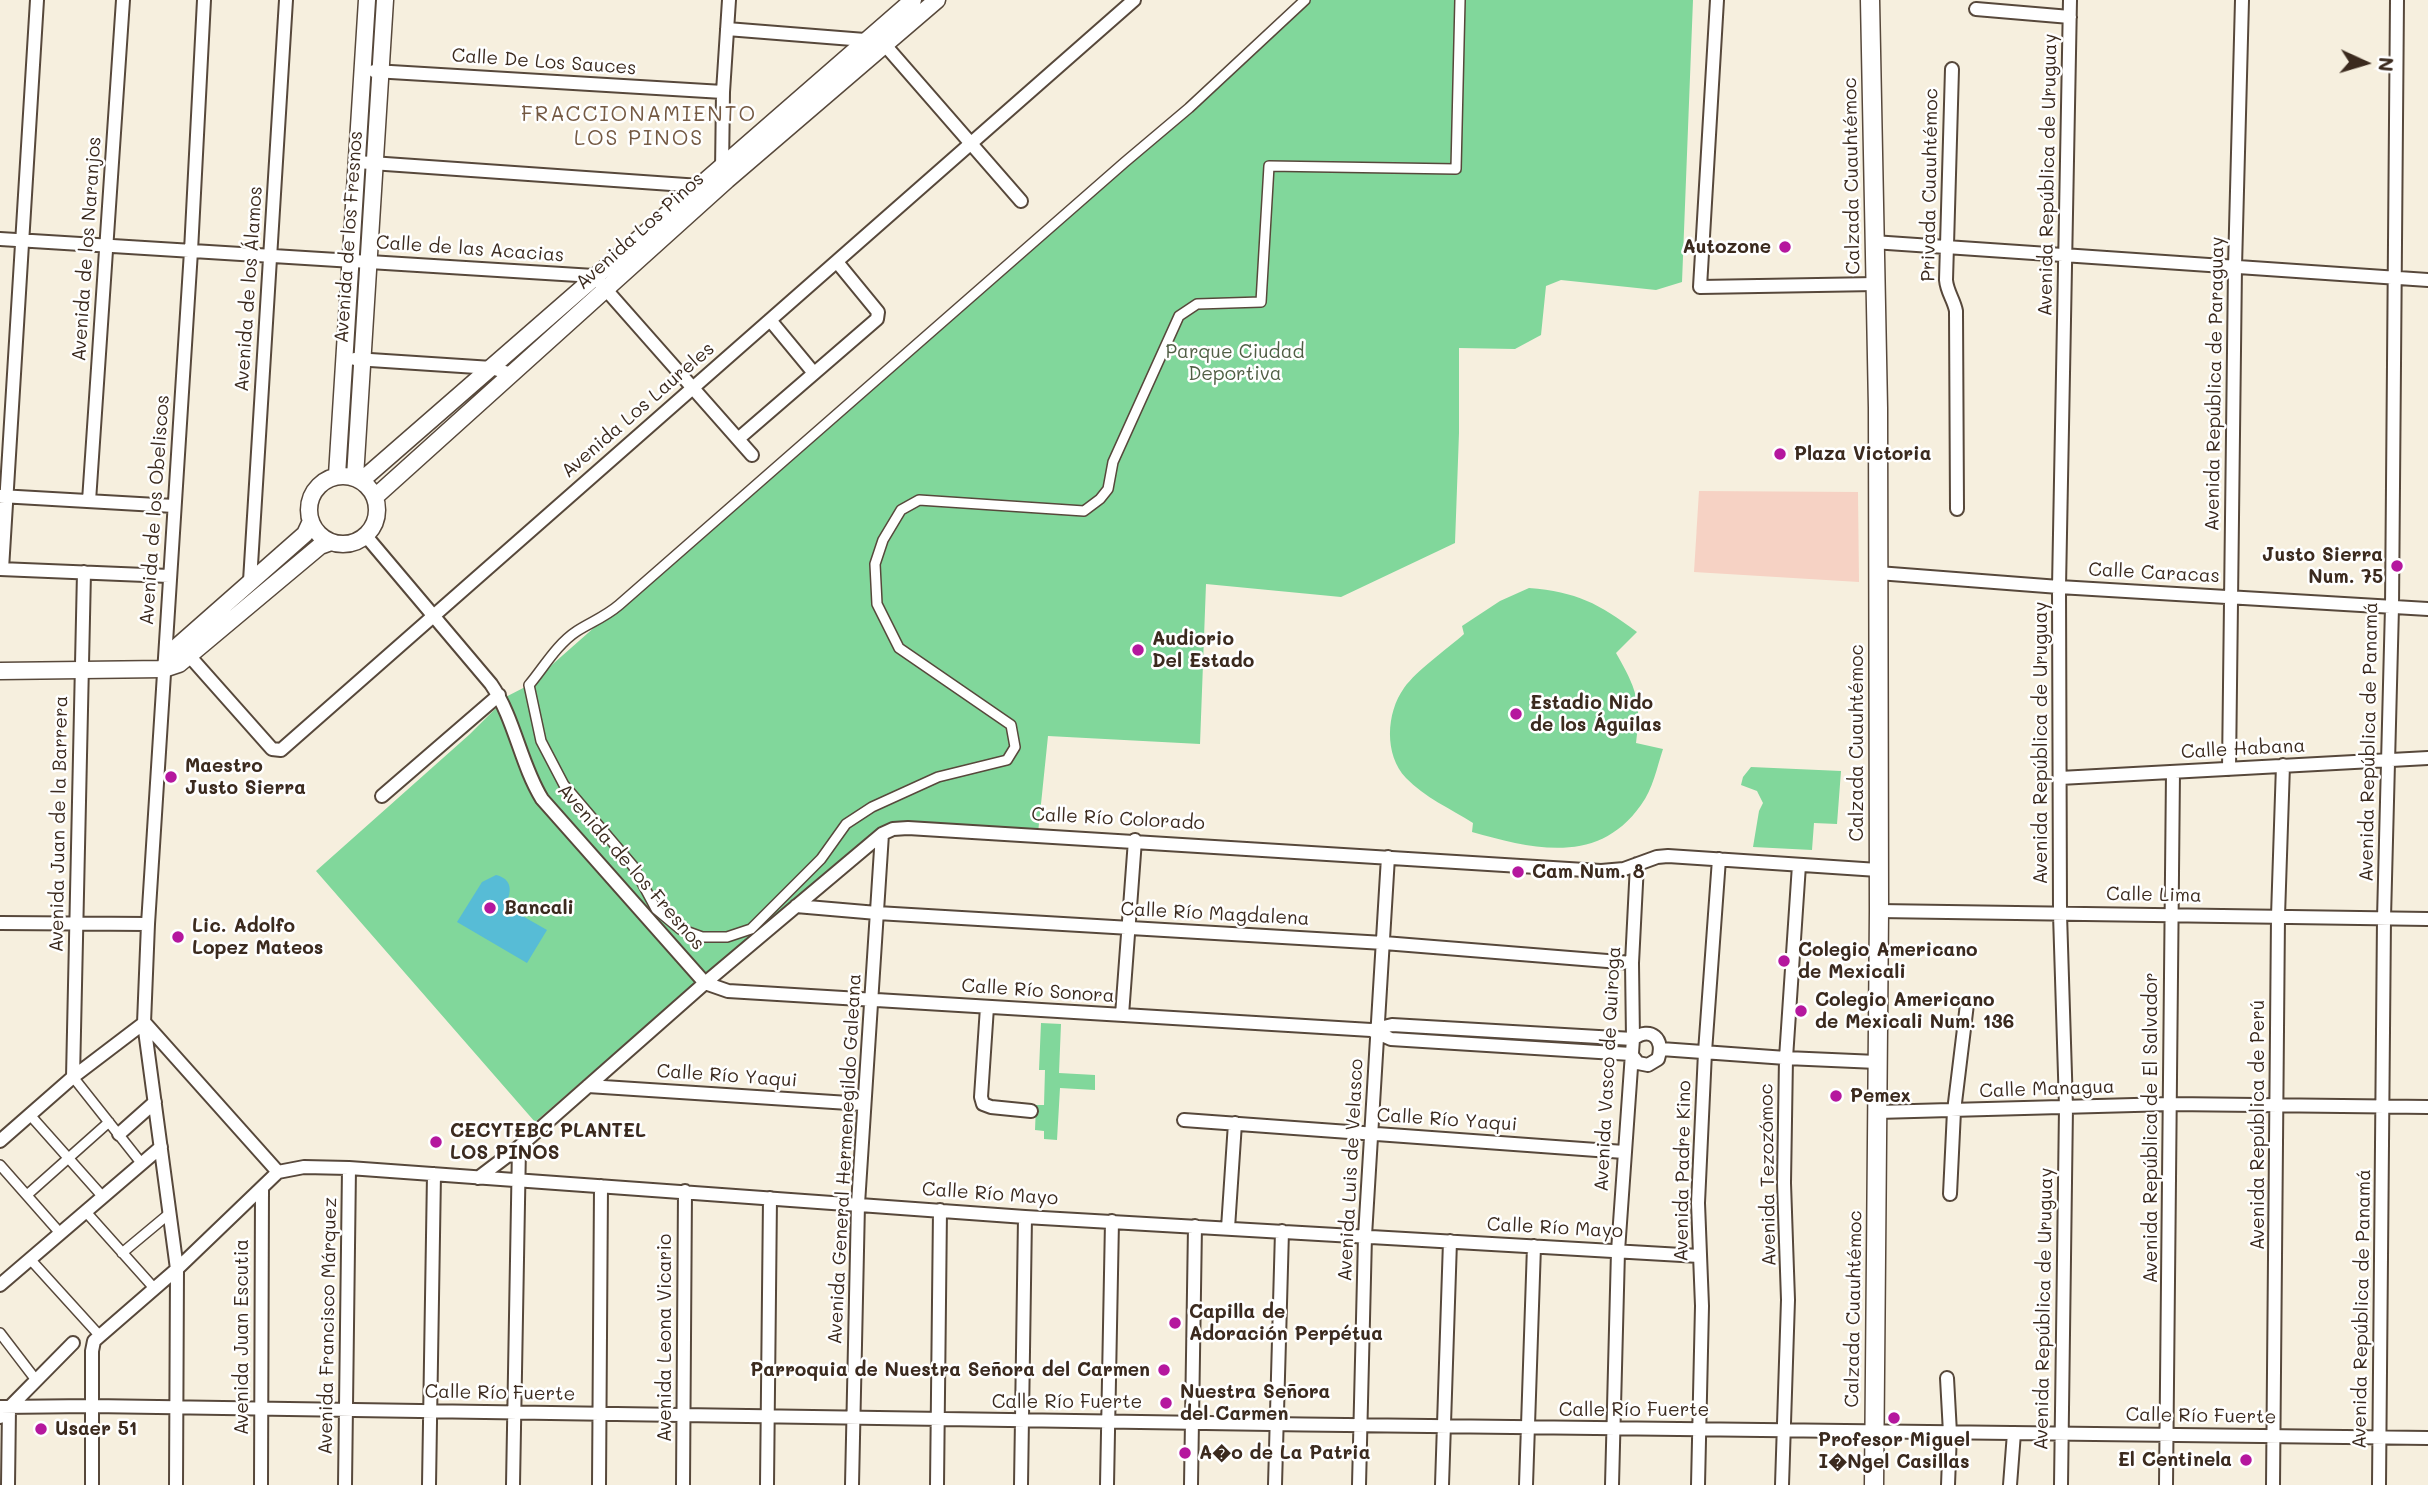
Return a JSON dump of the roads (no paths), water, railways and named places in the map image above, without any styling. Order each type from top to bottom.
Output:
[{"type":"main road","name":"Calzada Cuauhtémoc","points":[[1870,0],[1873,242],[1876,284],[1879,911],[1874,1485]]},
{"type":"street","points":[[37,0],[3,496],[1,569],[169,576]]},
{"type":"street","name":"Avenida de los Naranjos","points":[[89,501],[123,0]]},
{"type":"street","name":"Avenida de los Obeliscos","points":[[176,1485],[177,1269],[144,1023],[204,0]]},
{"type":"street","name":"Avenida de los Álamos","points":[[250,581],[286,0]]},
{"type":"street","name":"Avenida de los Fresnos","points":[[337,475],[367,0]]},
{"type":"street","name":"Avenida de los Fresnos","points":[[358,479],[385,0]]},
{"type":"street","points":[[724,174],[723,92],[729,0]]},
{"type":"street","name":"Avenida Los Pinos","points":[[375,497],[607,290],[705,191],[865,40],[913,0]]},
{"type":"street","name":"Avenida Los Pinos","points":[[724,174],[937,0]]},
{"type":"street","name":"Avenida Los Laureles","points":[[184,650],[276,751],[281,750],[1134,0]]},
{"type":"street","points":[[1305,0],[1189,108],[619,605],[603,618],[576,632],[560,646],[529,685],[541,741],[564,785],[633,866],[656,909],[680,929],[702,937],[727,937],[751,929],[821,859],[846,824],[869,808],[938,777],[1007,760],[1015,747],[1011,725],[899,648],[877,604],[875,565],[883,540],[901,510],[919,500],[1084,511],[1100,499],[1108,489],[1113,462],[1179,316],[1197,303],[1261,302],[1269,166],[1456,169],[1460,0]]},
{"type":"street","points":[[1717,0],[1700,287],[1876,284]]},
{"type":"street","name":"Avenida República de Uruguay","points":[[2061,1485],[2066,1107],[2060,914],[2059,587],[2070,0]]},
{"type":"street","name":"Avenida República de Paraguay","points":[[2229,769],[2235,267],[2242,0]]},
{"type":"street","name":"Avenida República de Panamá","points":[[2379,1485],[2384,918],[2392,607],[2397,0]]},
{"type":"street","points":[[1976,9],[2070,17]]},
{"type":"street","points":[[727,29],[865,40],[885,45],[1021,201]]},
{"type":"street","name":"Privada Cuauhtémoc","points":[[1952,69],[1947,290],[1956,311],[1957,509]]},
{"type":"street","name":"Calle De Los Sauces","points":[[363,70],[723,92]]},
{"type":"street","points":[[357,162],[705,191]]},
{"type":"street","name":"Avenida Los Pinos","points":[[358,479],[492,368],[594,276],[705,191]]},
{"type":"street","name":"Calle de las Acacias","points":[[0,239],[594,276]]},
{"type":"street","points":[[1873,242],[2428,280]]},
{"type":"street","points":[[738,439],[877,319],[877,312],[837,262]]},
{"type":"street","points":[[594,276],[752,455]]},
{"type":"street","points":[[770,320],[813,372]]},
{"type":"street","points":[[345,358],[492,368],[511,374]]},
{"type":"street","points":[[0,671],[164,669],[179,664],[184,650],[250,581],[305,534],[311,522],[310,501],[320,484],[337,475],[358,479],[375,497],[377,514],[371,530],[366,536],[349,544],[331,542],[322,537],[311,522]]},
{"type":"street","points":[[3,496],[174,506]]},
{"type":"street","name":"Avenida de los Fresnos","points":[[366,536],[435,615],[499,695],[524,763],[542,799],[705,983]]},
{"type":"street","points":[[184,650],[320,546],[331,542]]},
{"type":"street","name":"Avenida Juan de la Barrera","points":[[73,1077],[84,572]]},
{"type":"street","name":"Calle Caracas","points":[[1878,573],[2059,587],[2428,609]]},
{"type":"street","points":[[382,796],[499,695]]},
{"type":"street","name":"Calle Habana","points":[[2060,778],[2428,758]]},
{"type":"street","name":"Avenida República de Perú","points":[[2273,1485],[2278,916],[2283,765]]},
{"type":"street","name":"Avenida República de El Salvador","points":[[2166,1485],[2173,772]]},
{"type":"street","name":"Calle Río Colorado","points":[[882,834],[893,829],[908,828],[1601,871],[1624,869],[1657,857],[1878,870]]},
{"type":"street","points":[[478,1178],[519,1147],[705,983],[882,834]]},
{"type":"street","name":"Avenida General Hermenegildo Galeana","points":[[852,1485],[858,1204],[882,834]]},
{"type":"street","points":[[1122,1016],[1135,841]]},
{"type":"street","name":"Avenida Luis de Velasco","points":[[1359,1485],[1365,1236],[1375,1030],[1384,943],[1388,857]]},
{"type":"street","name":"Avenida Padre Kino","points":[[1698,1485],[1702,1306],[1698,1203],[1705,1052],[1719,859]]},
{"type":"street","name":"Avenida Vasco de Quiroga","points":[[1612,1485],[1618,1251],[1633,1040],[1632,963],[1637,864]]},
{"type":"street","name":"Avenida Tezozómoc","points":[[1782,1485],[1788,1300],[1784,1204],[1786,1058],[1799,865]]},
{"type":"street","name":"Calle Río Magdalena","points":[[796,906],[1384,943],[1632,963]]},
{"type":"street","name":"Calle Lima","points":[[1879,911],[2428,919]]},
{"type":"street","points":[[0,923],[148,924]]},
{"type":"street","name":"Calle Río Sonora","points":[[705,983],[728,991],[1375,1030],[1392,1025],[1633,1040],[1640,1034],[1651,1034],[1658,1040],[1661,1049],[1658,1059],[1648,1065],[1638,1063],[1631,1054],[1391,1039],[1375,1030]]},
{"type":"street","points":[[1950,1194],[1954,1111],[1967,1004]]},
{"type":"street","points":[[987,1007],[981,1097],[983,1104],[1031,1111]]},
{"type":"street","points":[[0,1141],[73,1077],[144,1023],[278,1172],[177,1269],[96,1338],[92,1351],[92,1485]]},
{"type":"street","name":"Calle Río Sonora","points":[[1661,1049],[1878,1062]]},
{"type":"street","points":[[73,1077],[142,1164]]},
{"type":"street","name":"Calle Río Yaqui","points":[[588,1086],[864,1104]]},
{"type":"street","points":[[119,1134],[155,1102]]},
{"type":"street","name":"Calle Managua","points":[[1877,1112],[2171,1104],[2428,1107]]},
{"type":"street","points":[[30,1115],[103,1197]]},
{"type":"street","name":"Calle Río Yaqui","points":[[1184,1120],[1624,1152]]},
{"type":"street","points":[[27,1195],[109,1122]]},
{"type":"street","points":[[1228,1228],[1235,1123]]},
{"type":"street","points":[[0,1285],[161,1147]]},
{"type":"street","points":[[513,1485],[519,1147]]},
{"type":"street","points":[[0,1165],[60,1233]]},
{"type":"street","name":"Calle Río Mayo","points":[[278,1172],[304,1167],[349,1168],[1025,1217],[1699,1256]]},
{"type":"street","name":"Avenida Francisco Márquez","points":[[345,1485],[349,1168]]},
{"type":"street","points":[[429,1485],[434,1174]]},
{"type":"street","points":[[598,1485],[601,1186]]},
{"type":"street","name":"Avenida Juan Escutia","points":[[261,1485],[262,1189]]},
{"type":"street","name":"Avenida Leona Vicario","points":[[683,1485],[685,1191]]},
{"type":"street","points":[[767,1485],[770,1198]]},
{"type":"street","points":[[937,1485],[940,1210]]},
{"type":"street","points":[[86,1212],[154,1288]]},
{"type":"street","points":[[122,1253],[170,1213]]},
{"type":"street","points":[[1021,1485],[1025,1217]]},
{"type":"street","points":[[1107,1485],[1112,1221]]},
{"type":"street","points":[[1191,1485],[1195,1226]]},
{"type":"street","points":[[1275,1485],[1282,1231]]},
{"type":"street","points":[[1442,1485],[1450,1241]]},
{"type":"street","points":[[1526,1485],[1534,1246]]},
{"type":"street","points":[[30,1259],[96,1338]]},
{"type":"street","points":[[0,1333],[36,1380]]},
{"type":"street","points":[[8,1485],[3,1410],[73,1343]]},
{"type":"street","points":[[1947,1378],[1950,1433],[1948,1485]]},
{"type":"street","name":"Calle Río Fuerte","points":[[3,1410],[92,1406],[1527,1429],[2428,1438]]},
{"type":"street","points":[[2010,1485],[2014,1433]]},
{"type":"water","points":[[496,875],[506,880],[510,887],[505,906],[547,930],[527,963],[457,922],[482,882]]},
{"type":"place","name":"Autozone","points":[[1785,247]]},
{"type":"place","name":"Plaza Victoria","points":[[1780,454]]},
{"type":"place","name":"Justo Sierra Num. 75","points":[[2397,566]]},
{"type":"place","name":"Audiorio Del Estado","points":[[1138,650]]},
{"type":"place","name":"Estadio Nido de los Águilas","points":[[1516,714]]},
{"type":"place","name":"Maestro Justo Sierra","points":[[171,777]]},
{"type":"place","name":"Cam Num. 8","points":[[1518,872]]},
{"type":"place","name":"Bancali","points":[[490,908]]},
{"type":"place","name":"Lic. Adolfo Lopez Mateos","points":[[178,937]]},
{"type":"place","name":"Colegio Americano de Mexicali","points":[[1784,961]]},
{"type":"place","name":"Colegio Americano de Mexicali Num. 136","points":[[1801,1011]]},
{"type":"place","name":"Pemex","points":[[1836,1096]]},
{"type":"place","name":"CECYTEBC PLANTEL LOS PINOS","points":[[436,1142]]},
{"type":"place","name":"Capilla de Adoración Perpétua","points":[[1175,1323]]},
{"type":"place","name":"Parroquia de Nuestra Señora del Carmen","points":[[1164,1370]]},
{"type":"place","name":"Nuestra Señora del Carmen","points":[[1166,1403]]},
{"type":"place","name":"Profesor Miguel I�Ngel Casillas","points":[[1894,1418]]},
{"type":"place","name":"Usaer 51","points":[[41,1429]]},
{"type":"place","name":"A�o de La Patria","points":[[1185,1453]]},
{"type":"place","name":"El Centinela","points":[[2246,1460]]},
{"type":"district","name":"FRACCIONAMIENTO LOS PINOS","points":[[639,127]]},
{"type":"park label","name":"Parque Ciudad Deportiva","points":[[1235,363]]}]
